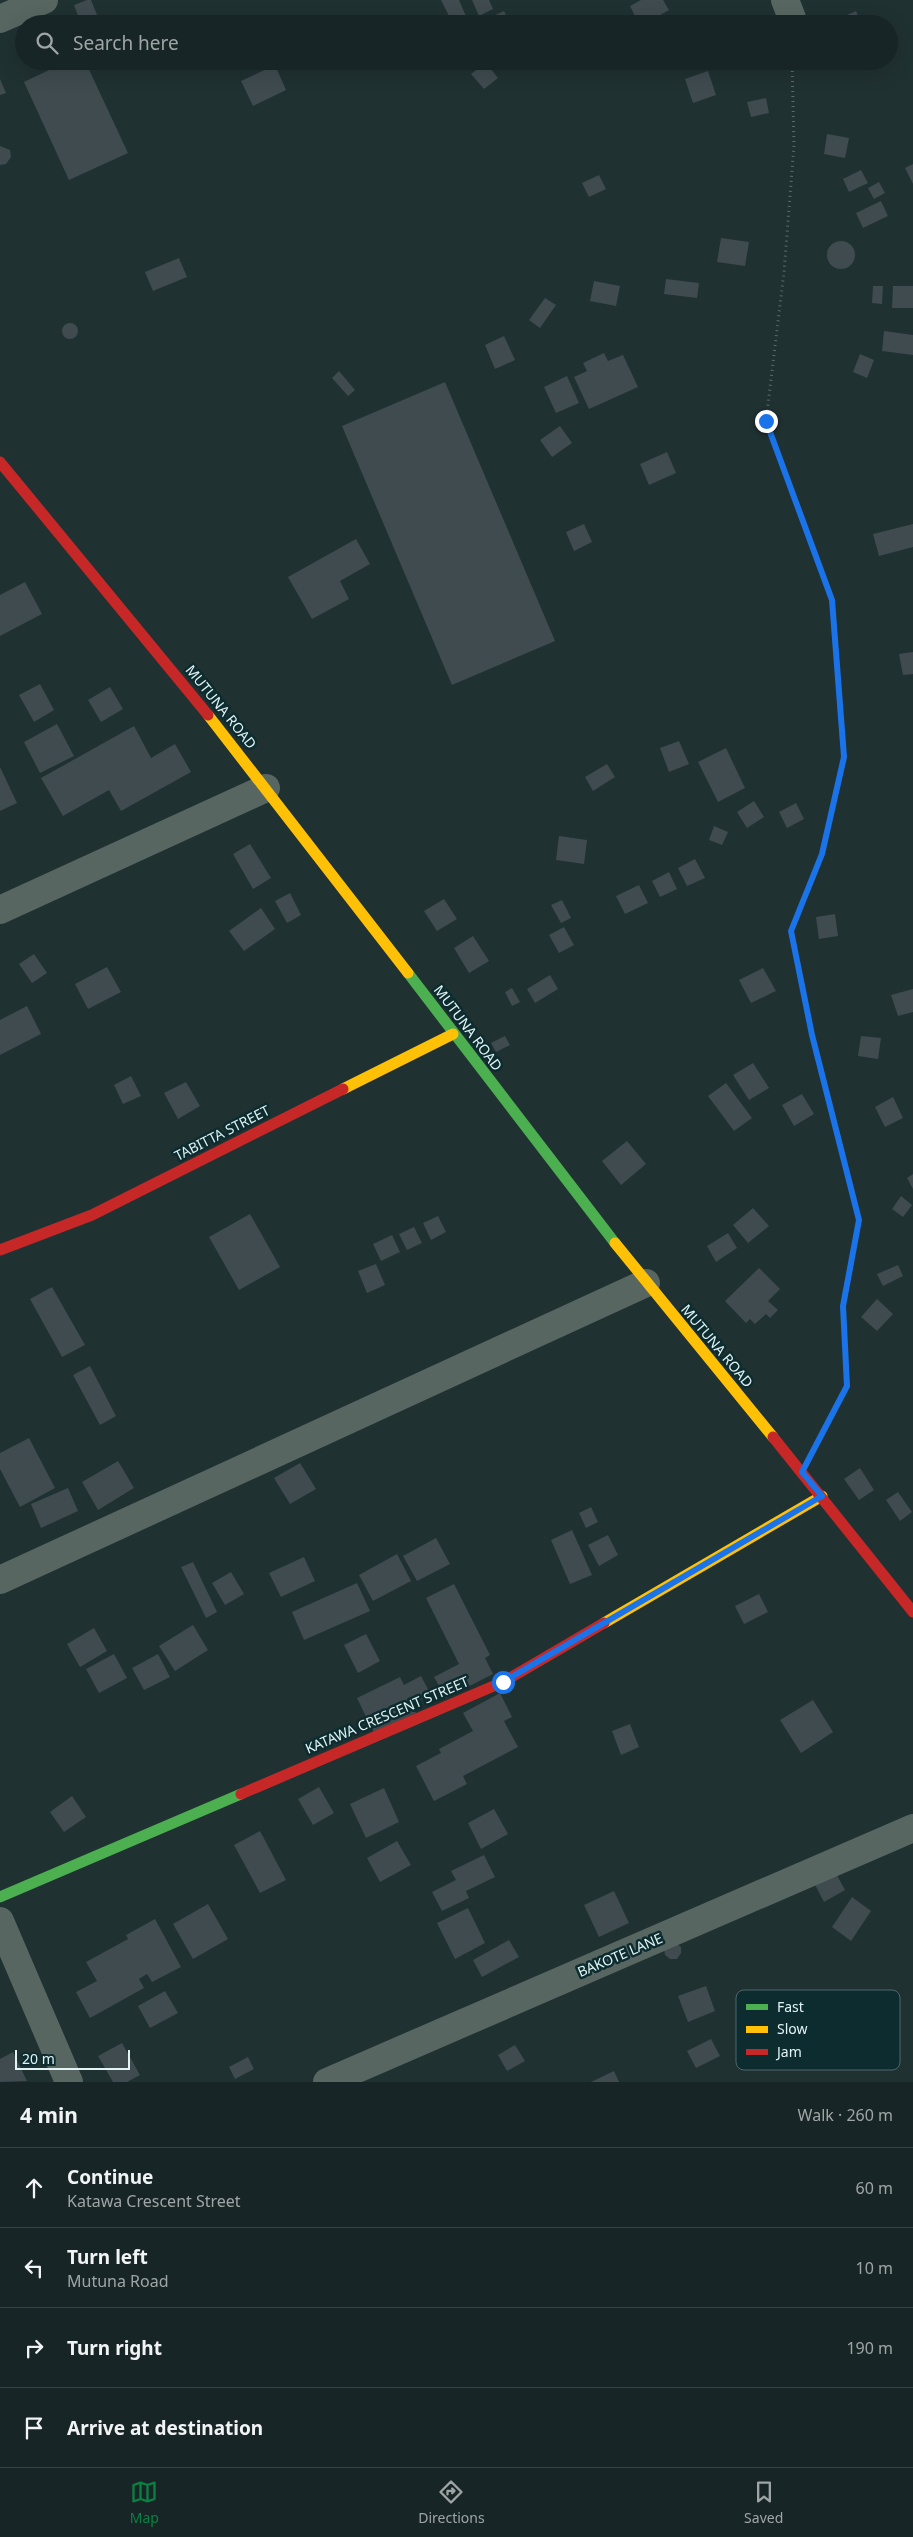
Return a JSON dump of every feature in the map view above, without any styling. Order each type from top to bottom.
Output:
[{"type":"street","points":[[0,19],[44,0]]},
{"type":"street","name":"MUTUNA ROAD","points":[[0,462],[53,524],[266,788],[646,1283],[822,1496],[913,1612]]},
{"type":"street","points":[[0,910],[266,788]]},
{"type":"street","name":"TABITTA STREET","points":[[0,1250],[92,1215],[453,1034]]},
{"type":"street","points":[[0,1580],[646,1283]]},
{"type":"street","name":"KATAWA CRESCENT STREET","points":[[0,1897],[503,1682],[822,1496]]},
{"type":"street","name":"BAKOTE LANE","points":[[327,2082],[913,1828]]},
{"type":"street","points":[[0,1921],[69,2082]]},
{"type":"path","points":[[792,70],[794,145],[784,272],[766,421],[832,600],[844,757],[822,854],[791,931],[812,1035],[859,1220],[843,1306],[847,1386],[802,1472]]},
{"type":"building","points":[[91,0],[97,15],[78,15],[74,5]]},
{"type":"building","points":[[441,0],[459,0],[465,15],[448,15]]},
{"type":"building","points":[[472,0],[489,0],[493,9],[479,15]]},
{"type":"building","points":[[641,0],[663,0],[669,10],[660,15],[634,15],[630,6]]},
{"type":"building","points":[[504,11],[506,15],[496,15]]},
{"type":"building","points":[[856,11],[858,15],[847,15]]},
{"type":"building","points":[[49,70],[89,70],[128,153],[69,180],[24,82]]},
{"type":"building","points":[[264,70],[277,70],[286,90],[253,106],[241,81]]},
{"type":"building","points":[[476,70],[492,70],[498,78],[484,89],[471,74]]},
{"type":"building","points":[[708,71],[716,95],[693,103],[685,79]]},
{"type":"building","points":[[0,79],[6,93],[0,95]]},
{"type":"building","points":[[766,98],[769,113],[751,117],[747,102]]},
{"type":"building","points":[[827,134],[849,138],[845,158],[824,154]]},
{"type":"building","points":[[0,146],[10,150],[11,157],[6,164],[0,165]]},
{"type":"building","points":[[913,164],[913,184],[905,168]]},
{"type":"building","points":[[861,170],[868,183],[849,192],[843,179]]},
{"type":"building","points":[[599,175],[606,189],[589,197],[582,183]]},
{"type":"building","points":[[879,182],[885,193],[874,199],[868,188]]},
{"type":"building","points":[[881,201],[888,216],[863,228],[856,213]]},
{"type":"building","points":[[721,238],[749,242],[745,266],[717,262]]},
{"type":"building","points":[[841,241],[851,245],[855,255],[851,265],[841,269],[831,265],[827,255],[831,245]]},
{"type":"building","points":[[179,258],[187,277],[153,291],[145,272]]},
{"type":"building","points":[[666,279],[699,283],[697,298],[664,294]]},
{"type":"building","points":[[594,281],[620,286],[616,306],[590,301]]},
{"type":"building","points":[[873,286],[883,286],[882,304],[872,303]]},
{"type":"building","points":[[893,286],[913,286],[913,308],[892,308]]},
{"type":"building","points":[[545,298],[556,305],[540,328],[529,320]]},
{"type":"building","points":[[67,323],[73,323],[78,328],[76,337],[67,339],[62,334],[62,328]]},
{"type":"building","points":[[884,331],[913,335],[913,355],[882,351]]},
{"type":"building","points":[[504,336],[515,360],[495,369],[485,345]]},
{"type":"building","points":[[604,353],[608,361],[623,355],[638,387],[589,409],[574,377],[587,371],[583,363]]},
{"type":"building","points":[[860,354],[874,360],[867,378],[853,372]]},
{"type":"building","points":[[339,371],[355,390],[348,396],[332,378]]},
{"type":"building","points":[[567,376],[579,403],[556,413],[544,387]]},
{"type":"building","points":[[445,382],[555,641],[452,685],[342,426]]},
{"type":"building","points":[[560,426],[572,443],[552,457],[540,440]]},
{"type":"building","points":[[667,452],[676,473],[649,485],[640,464]]},
{"type":"building","points":[[584,524],[592,542],[574,551],[566,532]]},
{"type":"building","points":[[913,524],[913,547],[879,556],[873,534]]},
{"type":"building","points":[[356,539],[370,564],[340,581],[349,599],[312,619],[288,577]]},
{"type":"building","points":[[25,582],[42,614],[0,636],[0,595]]},
{"type":"building","points":[[913,652],[913,674],[903,675],[899,654]]},
{"type":"building","points":[[40,684],[54,710],[34,722],[19,695]]},
{"type":"building","points":[[110,687],[123,709],[101,722],[88,700]]},
{"type":"building","points":[[57,724],[74,756],[40,773],[24,742]]},
{"type":"building","points":[[134,726],[151,758],[175,744],[191,772],[121,811],[109,790],[63,816],[41,778]]},
{"type":"building","points":[[679,741],[689,764],[669,772],[660,748]]},
{"type":"building","points":[[726,748],[745,788],[718,802],[698,762]]},
{"type":"building","points":[[607,764],[615,777],[593,791],[585,777]]},
{"type":"building","points":[[0,767],[17,803],[0,811]]},
{"type":"building","points":[[754,801],[764,817],[747,828],[737,812]]},
{"type":"building","points":[[796,803],[804,819],[787,828],[779,812]]},
{"type":"building","points":[[714,826],[728,832],[722,845],[709,840]]},
{"type":"building","points":[[559,836],[587,840],[584,864],[556,860]]},
{"type":"building","points":[[250,844],[271,878],[253,889],[233,854]]},
{"type":"building","points":[[695,859],[705,878],[687,886],[678,868]]},
{"type":"building","points":[[669,872],[677,889],[660,897],[652,881]]},
{"type":"building","points":[[639,885],[648,903],[625,914],[616,896]]},
{"type":"building","points":[[290,893],[301,915],[287,923],[275,901]]},
{"type":"building","points":[[444,899],[457,919],[437,931],[424,911]]},
{"type":"building","points":[[562,900],[571,918],[561,923],[551,905]]},
{"type":"building","points":[[261,908],[275,929],[244,951],[229,931]]},
{"type":"building","points":[[835,914],[838,936],[819,939],[816,917]]},
{"type":"building","points":[[564,927],[574,945],[559,953],[549,935]]},
{"type":"building","points":[[473,936],[489,961],[469,973],[454,948]]},
{"type":"building","points":[[34,954],[47,973],[32,983],[19,964]]},
{"type":"building","points":[[107,967],[121,992],[88,1009],[75,984]]},
{"type":"building","points":[[763,968],[776,991],[751,1003],[739,980]]},
{"type":"building","points":[[550,975],[558,989],[535,1003],[527,989]]},
{"type":"building","points":[[512,988],[520,1002],[512,1006],[505,992]]},
{"type":"building","points":[[913,989],[913,1012],[898,1016],[891,995]]},
{"type":"building","points":[[27,1006],[41,1034],[0,1055],[0,1020]]},
{"type":"building","points":[[505,1036],[510,1045],[496,1052],[491,1043]]},
{"type":"building","points":[[861,1036],[881,1038],[878,1059],[858,1056]]},
{"type":"building","points":[[753,1063],[769,1088],[749,1100],[733,1075]]},
{"type":"building","points":[[131,1076],[141,1096],[123,1104],[114,1085]]},
{"type":"building","points":[[186,1082],[200,1106],[178,1119],[164,1093]]},
{"type":"building","points":[[726,1083],[752,1118],[734,1131],[708,1096]]},
{"type":"building","points":[[802,1094],[814,1114],[794,1126],[782,1105]]},
{"type":"building","points":[[893,1097],[903,1118],[885,1127],[875,1107]]},
{"type":"building","points":[[627,1141],[646,1164],[621,1185],[602,1161]]},
{"type":"building","points":[[913,1174],[913,1189],[907,1178]]},
{"type":"building","points":[[901,1196],[912,1205],[903,1217],[892,1209]]},
{"type":"building","points":[[753,1208],[769,1226],[748,1243],[733,1225]]},
{"type":"building","points":[[250,1214],[280,1267],[239,1290],[209,1237]]},
{"type":"building","points":[[438,1216],[446,1232],[431,1240],[423,1223]]},
{"type":"building","points":[[414,1227],[422,1243],[407,1250],[399,1234]]},
{"type":"building","points":[[728,1233],[737,1248],[716,1262],[707,1246]]},
{"type":"building","points":[[392,1235],[400,1252],[381,1261],[373,1244]]},
{"type":"building","points":[[376,1264],[385,1285],[367,1293],[358,1271]]},
{"type":"building","points":[[898,1265],[903,1276],[883,1286],[877,1274]]},
{"type":"building","points":[[759,1268],[780,1289],[768,1301],[778,1310],[770,1318],[766,1314],[755,1324],[750,1319],[746,1323],[725,1301]]},
{"type":"building","points":[[52,1287],[85,1345],[62,1357],[30,1299]]},
{"type":"building","points":[[877,1299],[893,1314],[877,1331],[861,1317]]},
{"type":"building","points":[[90,1366],[116,1416],[100,1425],[73,1375]]},
{"type":"building","points":[[29,1438],[55,1488],[20,1507],[0,1469],[0,1453]]},
{"type":"building","points":[[118,1461],[134,1488],[98,1510],[82,1482]]},
{"type":"building","points":[[300,1463],[316,1489],[290,1504],[274,1478]]},
{"type":"building","points":[[860,1468],[874,1490],[859,1500],[844,1479]]},
{"type":"building","points":[[68,1488],[78,1511],[41,1528],[31,1504]]},
{"type":"building","points":[[898,1492],[912,1512],[900,1521],[886,1500]]},
{"type":"building","points":[[591,1507],[598,1522],[586,1528],[579,1513]]},
{"type":"building","points":[[572,1530],[592,1575],[570,1584],[551,1540]]},
{"type":"building","points":[[608,1535],[618,1555],[599,1566],[588,1545]]},
{"type":"building","points":[[436,1538],[450,1564],[417,1581],[403,1556]]},
{"type":"building","points":[[397,1554],[411,1581],[373,1601],[359,1575]]},
{"type":"building","points":[[304,1557],[315,1581],[281,1597],[269,1573]]},
{"type":"building","points":[[193,1562],[217,1612],[206,1618],[181,1567]]},
{"type":"building","points":[[231,1572],[244,1594],[225,1605],[212,1583]]},
{"type":"building","points":[[357,1583],[370,1611],[304,1640],[292,1612]]},
{"type":"building","points":[[454,1584],[490,1655],[485,1658],[493,1674],[446,1698],[434,1677],[459,1664],[426,1598]]},
{"type":"building","points":[[759,1594],[768,1612],[744,1624],[735,1606]]},
{"type":"building","points":[[193,1625],[208,1650],[175,1671],[159,1646]]},
{"type":"building","points":[[94,1628],[107,1651],[80,1667],[67,1644]]},
{"type":"building","points":[[366,1634],[380,1661],[358,1673],[344,1645]]},
{"type":"building","points":[[114,1654],[127,1678],[99,1693],[86,1669]]},
{"type":"building","points":[[158,1654],[170,1677],[144,1690],[132,1668]]},
{"type":"building","points":[[421,1676],[431,1695],[411,1704],[416,1713],[374,1733],[357,1698],[400,1677],[404,1685]]},
{"type":"building","points":[[500,1693],[512,1717],[504,1721],[518,1747],[463,1776],[467,1784],[434,1801],[416,1766],[441,1753],[439,1749],[473,1731],[463,1713]]},
{"type":"building","points":[[813,1700],[833,1732],[801,1753],[780,1720]]},
{"type":"building","points":[[630,1724],[639,1747],[621,1755],[612,1731]]},
{"type":"building","points":[[319,1787],[334,1813],[313,1825],[298,1799]]},
{"type":"building","points":[[384,1788],[399,1822],[366,1838],[350,1804]]},
{"type":"building","points":[[72,1796],[86,1817],[64,1832],[50,1812]]},
{"type":"building","points":[[494,1809],[508,1834],[481,1849],[468,1823]]},
{"type":"building","points":[[260,1831],[286,1880],[260,1893],[234,1845]]},
{"type":"building","points":[[397,1841],[411,1865],[380,1882],[367,1858]]},
{"type":"building","points":[[484,1855],[495,1877],[466,1891],[469,1898],[442,1911],[432,1892],[456,1880],[451,1871]]},
{"type":"building","points":[[833,1868],[845,1890],[824,1902],[812,1879]]},
{"type":"building","points":[[614,1891],[629,1923],[599,1937],[584,1905]]},
{"type":"building","points":[[852,1897],[871,1911],[851,1941],[832,1927]]},
{"type":"building","points":[[208,1904],[228,1939],[193,1959],[173,1924]]},
{"type":"building","points":[[468,1908],[485,1943],[455,1959],[437,1923]]},
{"type":"building","points":[[155,1919],[181,1967],[152,1982],[147,1974],[139,1979],[144,1988],[90,2018],[76,1992],[97,1981],[86,1962],[128,1939],[126,1935]]},
{"type":"building","points":[[509,1940],[519,1957],[482,1977],[473,1960]]},
{"type":"building","points":[[675,1942],[681,1947],[681,1953],[677,1959],[670,1959],[665,1955],[664,1948]]},
{"type":"building","points":[[706,1986],[715,2011],[688,2022],[678,1996]]},
{"type":"building","points":[[165,1991],[178,2013],[150,2028],[138,2006]]},
{"type":"building","points":[[711,2039],[720,2056],[696,2068],[687,2051]]},
{"type":"building","points":[[122,2043],[140,2075],[127,2082],[113,2082],[98,2056]]},
{"type":"building","points":[[515,2045],[525,2061],[507,2071],[498,2055]]},
{"type":"building","points":[[13,2052],[27,2081],[0,2082],[0,2059]]},
{"type":"building","points":[[248,2057],[254,2069],[235,2079],[229,2067]]},
{"type":"building","points":[[614,2071],[619,2082],[591,2082]]},
{"type":"traffic: fast","points":[[408,973],[615,1243]]},
{"type":"traffic: fast","points":[[0,1897],[241,1794]]},
{"type":"traffic: slow","points":[[208,715],[408,973]]},
{"type":"traffic: slow","points":[[343,1089],[453,1034]]},
{"type":"traffic: slow","points":[[615,1243],[773,1437]]},
{"type":"traffic: slow","points":[[604,1623],[822,1496]]},
{"type":"traffic: jam","points":[[0,462],[208,715]]},
{"type":"traffic: jam","points":[[0,1250],[92,1215],[343,1089]]},
{"type":"traffic: jam","points":[[773,1437],[913,1612]]},
{"type":"traffic: jam","points":[[241,1794],[503,1682],[604,1623]]},
{"type":"route","points":[[503,1682],[822,1496],[802,1472],[847,1386],[843,1306],[859,1220],[812,1035],[791,931],[822,854],[844,757],[832,600],[766,421]]}]
